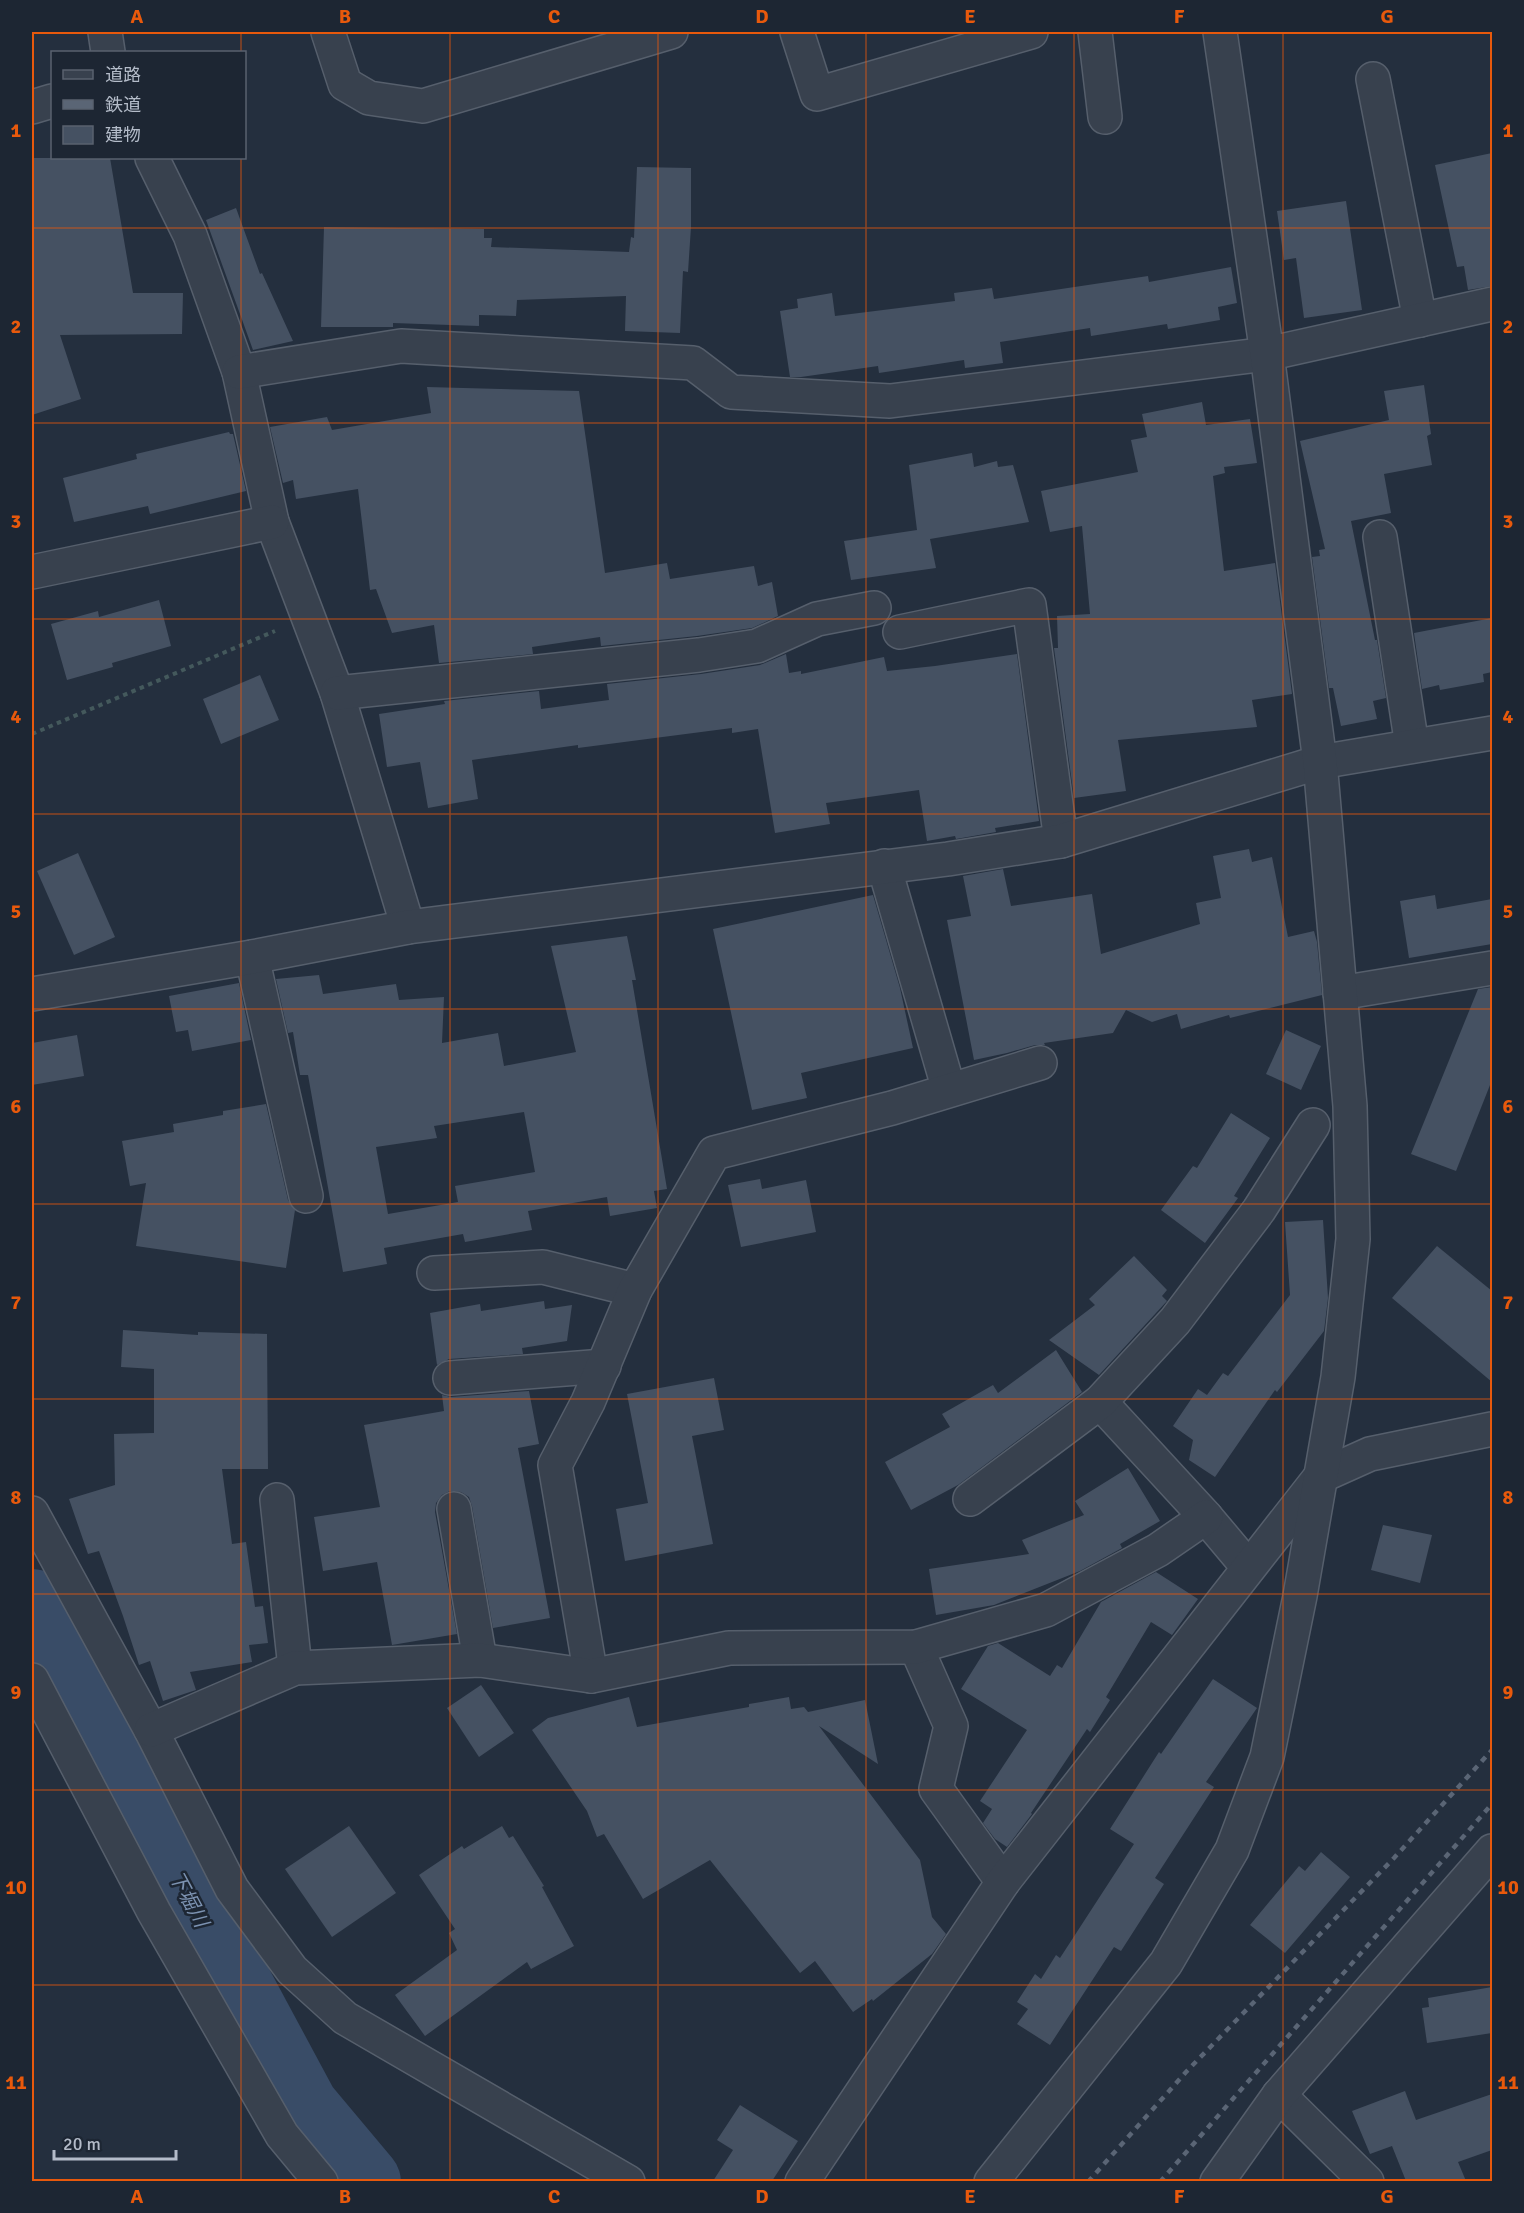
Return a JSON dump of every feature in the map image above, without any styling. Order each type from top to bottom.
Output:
[{"type":"street","points":[[105,32],[108,51]]},
{"type":"street","points":[[328,32],[345,84],[369,98],[423,106],[671,32]]},
{"type":"street","points":[[797,32],[817,94],[1031,32]]},
{"type":"street","points":[[1095,32],[1105,117]]},
{"type":"street","points":[[991,2181],[1166,1963],[1232,1850],[1267,1757],[1300,1596],[1338,1377],[1353,1239],[1350,1106],[1320,762],[1267,354],[1220,32]]},
{"type":"street","points":[[1373,79],[1420,320]]},
{"type":"street","points":[[32,107],[51,101]]},
{"type":"street","points":[[152,159],[190,235],[238,372],[272,522],[337,693],[408,927]]},
{"type":"street","points":[[238,372],[401,346],[693,363],[731,392],[890,401],[1267,354],[1492,304]]},
{"type":"street","points":[[32,572],[272,522]]},
{"type":"street","points":[[1380,537],[1412,746]]},
{"type":"street","points":[[900,632],[1029,605],[1061,841]]},
{"type":"street","points":[[337,693],[699,656],[757,646],[817,619],[874,608]]},
{"type":"street","points":[[32,994],[252,957],[408,927],[948,859],[1061,841],[1320,762],[1492,733]]},
{"type":"street","points":[[884,866],[949,1090]]},
{"type":"street","points":[[252,957],[306,1196]]},
{"type":"street","points":[[1340,993],[1492,968]]},
{"type":"street","points":[[591,1676],[555,1465],[588,1402],[635,1290],[714,1153],[892,1108],[1040,1063]]},
{"type":"street","points":[[970,1499],[1100,1402],[1175,1321],[1259,1210],[1313,1125]]},
{"type":"street","points":[[434,1273],[543,1267],[635,1290]]},
{"type":"street","points":[[450,1378],[604,1366]]},
{"type":"street","points":[[1100,1402],[1206,1517],[1248,1567]]},
{"type":"street","points":[[802,2181],[1003,1882],[1321,1476],[1370,1454],[1492,1429]]},
{"type":"street","points":[[277,1500],[296,1668]]},
{"type":"street","points":[[454,1509],[480,1660]]},
{"type":"street","points":[[32,1513],[151,1730],[232,1889],[292,1970],[345,2018],[628,2181]]},
{"type":"street","points":[[151,1730],[296,1668],[480,1660],[591,1676],[729,1648],[916,1647],[1046,1610],[1158,1550],[1206,1517]]},
{"type":"street","points":[[916,1647],[951,1726],[936,1789],[1003,1882]]},
{"type":"street","points":[[32,1680],[154,1912],[270,2115],[282,2135],[321,2181]]},
{"type":"street","points":[[1217,2181],[1279,2095],[1490,1859]]},
{"type":"street","points":[[1279,2095],[1367,2181]]},
{"type":"path","points":[[32,734],[309,616]]},
{"type":"building","points":[[1492,153],[1492,286],[1468,290],[1464,266],[1457,267],[1435,165]]},
{"type":"building","points":[[32,158],[110,159],[133,293],[183,293],[182,334],[60,335],[81,399],[32,415]]},
{"type":"building","points":[[637,167],[691,168],[688,272],[683,271],[680,333],[625,331],[626,296],[517,300],[516,316],[479,315],[479,326],[393,323],[393,327],[321,327],[324,227],[484,229],[484,238],[492,238],[491,247],[629,252],[631,237],[634,238]]},
{"type":"building","points":[[1346,201],[1362,310],[1304,318],[1296,258],[1284,260],[1277,211]]},
{"type":"building","points":[[236,208],[260,274],[262,273],[293,341],[253,350],[206,220]]},
{"type":"building","points":[[1231,267],[1237,303],[1218,307],[1220,320],[1168,329],[1167,324],[1091,336],[1090,328],[1000,342],[1003,363],[965,368],[964,360],[879,373],[878,366],[790,377],[780,311],[798,308],[797,299],[832,293],[835,316],[955,301],[954,293],[992,288],[994,299],[1148,276],[1149,282]]},
{"type":"building","points":[[1424,385],[1431,434],[1427,436],[1432,465],[1384,474],[1391,513],[1351,521],[1375,640],[1377,640],[1386,698],[1373,701],[1377,719],[1341,726],[1333,688],[1329,688],[1312,557],[1320,556],[1319,550],[1325,549],[1300,441],[1389,420],[1384,391]]},
{"type":"building","points":[[427,387],[579,391],[605,573],[667,563],[670,579],[754,566],[758,586],[772,582],[778,616],[752,628],[697,636],[601,646],[600,637],[532,647],[533,654],[439,663],[434,625],[392,633],[376,589],[370,590],[358,489],[296,499],[293,480],[283,483],[270,427],[327,417],[332,430],[431,413]]},
{"type":"building","points":[[1202,402],[1206,425],[1250,419],[1257,463],[1224,467],[1225,473],[1213,476],[1224,571],[1275,563],[1292,694],[1252,700],[1257,727],[1118,740],[1126,791],[1074,798],[1054,648],[1058,648],[1057,616],[1090,614],[1082,526],[1050,532],[1041,491],[1138,472],[1131,440],[1147,437],[1142,414]]},
{"type":"building","points":[[229,432],[233,434],[246,491],[150,514],[148,506],[74,522],[63,478],[137,459],[136,454]]},
{"type":"building","points":[[972,453],[974,467],[997,461],[998,467],[1013,465],[1029,522],[930,539],[936,568],[851,580],[844,541],[917,530],[909,465]]},
{"type":"building","points":[[159,600],[171,646],[112,663],[113,667],[67,680],[51,624],[98,611],[99,617]]},
{"type":"building","points":[[1492,618],[1492,672],[1483,674],[1484,682],[1440,690],[1439,685],[1422,689],[1414,633]]},
{"type":"building","points":[[786,654],[789,673],[801,671],[801,674],[884,657],[887,671],[1017,654],[1039,821],[995,828],[996,832],[927,841],[919,790],[826,803],[830,824],[775,833],[758,729],[732,733],[732,728],[578,748],[578,745],[472,760],[478,799],[428,808],[420,762],[387,767],[379,714],[445,704],[444,701],[539,691],[541,709],[609,700],[607,684],[760,665]]},
{"type":"building","points":[[260,675],[279,720],[221,744],[203,699]]},
{"type":"building","points":[[1249,849],[1252,862],[1272,857],[1288,937],[1314,931],[1322,995],[1230,1018],[1229,1015],[1181,1029],[1177,1014],[1152,1022],[1126,1010],[1113,1033],[1044,1043],[1045,1045],[1035,1045],[974,1060],[947,920],[971,916],[963,876],[1003,869],[1011,906],[1092,894],[1101,954],[1200,924],[1196,903],[1221,898],[1213,856]]},
{"type":"building","points":[[78,853],[115,937],[74,955],[37,871]]},
{"type":"building","points":[[873,895],[900,988],[913,1048],[801,1073],[807,1098],[752,1110],[713,929]]},
{"type":"building","points":[[1435,895],[1437,909],[1492,899],[1492,944],[1409,958],[1400,901]]},
{"type":"building","points":[[627,936],[636,980],[632,980],[667,1189],[654,1191],[657,1208],[610,1216],[607,1197],[528,1211],[532,1230],[465,1242],[463,1234],[384,1248],[387,1264],[343,1272],[308,1075],[300,1075],[293,1032],[288,1033],[276,979],[319,975],[323,994],[396,984],[399,1000],[444,997],[442,1043],[498,1033],[504,1066],[576,1052],[551,946]],"holes":[[[524,1112],[535,1172],[455,1186],[458,1202],[388,1214],[376,1147],[437,1138],[434,1126]]]},
{"type":"building","points":[[239,983],[251,1040],[192,1051],[188,1030],[176,1032],[169,996]]},
{"type":"building","points":[[1492,987],[1492,1080],[1456,1171],[1411,1154],[1478,989]]},
{"type":"building","points":[[1286,1030],[1321,1046],[1301,1090],[1266,1074]]},
{"type":"building","points":[[77,1035],[84,1076],[32,1085],[32,1043]]},
{"type":"building","points":[[266,1104],[288,1200],[295,1210],[286,1268],[136,1246],[146,1183],[130,1186],[122,1141],[174,1132],[173,1124],[223,1115],[223,1111]]},
{"type":"building","points":[[1231,1113],[1270,1138],[1234,1196],[1238,1198],[1205,1243],[1161,1210],[1193,1166],[1197,1168]]},
{"type":"building","points":[[760,1179],[762,1189],[806,1180],[816,1232],[741,1247],[728,1185]]},
{"type":"building","points":[[1323,1220],[1328,1298],[1324,1331],[1277,1392],[1275,1390],[1215,1477],[1189,1460],[1193,1440],[1173,1426],[1198,1389],[1207,1395],[1223,1373],[1228,1376],[1290,1295],[1285,1222]]},
{"type":"building","points":[[1437,1246],[1492,1291],[1492,1382],[1392,1298]]},
{"type":"building","points":[[1134,1256],[1167,1290],[1162,1296],[1167,1301],[1099,1375],[1049,1340],[1095,1305],[1089,1299]]},
{"type":"building","points":[[544,1301],[545,1309],[572,1305],[567,1341],[522,1348],[523,1354],[449,1359],[437,1365],[430,1313],[480,1304],[481,1311]]},
{"type":"building","points":[[123,1330],[198,1335],[198,1332],[267,1334],[268,1469],[222,1469],[232,1544],[246,1542],[255,1607],[263,1606],[268,1643],[249,1645],[252,1662],[190,1672],[196,1690],[163,1701],[150,1661],[139,1665],[99,1551],[88,1554],[69,1499],[115,1485],[114,1434],[154,1433],[154,1369],[121,1367]]},
{"type":"building","points":[[1056,1350],[1082,1392],[958,1485],[911,1510],[885,1462],[950,1427],[942,1414],[993,1385],[998,1393]]},
{"type":"building","points":[[714,1378],[724,1430],[692,1436],[713,1544],[625,1561],[616,1509],[648,1503],[627,1394]]},
{"type":"building","points":[[529,1391],[539,1444],[518,1448],[550,1618],[493,1628],[472,1506],[469,1497],[461,1492],[450,1491],[442,1495],[436,1503],[435,1512],[457,1634],[392,1645],[377,1562],[323,1571],[314,1517],[380,1507],[364,1425],[444,1411],[442,1395],[451,1397]]},
{"type":"building","points":[[1128,1468],[1160,1521],[1120,1544],[1122,1548],[1080,1571],[994,1605],[936,1615],[929,1569],[1029,1554],[1022,1540],[1084,1515],[1075,1501]]},
{"type":"building","points":[[1383,1525],[1432,1535],[1420,1583],[1371,1570]]},
{"type":"building","points":[[1156,1572],[1198,1599],[1172,1635],[1151,1622],[1106,1697],[1110,1700],[1090,1732],[1087,1729],[1032,1814],[1007,1847],[995,1839],[983,1823],[992,1809],[980,1801],[1027,1730],[961,1689],[988,1646],[998,1643],[1050,1676],[1057,1665],[1062,1668],[1101,1602]]},
{"type":"building","points":[[1213,1679],[1257,1708],[1206,1782],[1214,1787],[1155,1878],[1164,1884],[1121,1951],[1114,1947],[1050,2045],[1017,2024],[1028,2009],[1017,2002],[1035,1974],[1041,1979],[1056,1955],[1060,1958],[1134,1844],[1110,1829],[1159,1752],[1161,1754]]},
{"type":"building","points":[[481,1685],[514,1733],[479,1757],[447,1708]]},
{"type":"building","points":[[629,1697],[637,1727],[749,1707],[749,1704],[789,1697],[791,1709],[804,1707],[808,1712],[865,1700],[878,1764],[819,1726],[920,1860],[932,1917],[946,1934],[932,1954],[873,2001],[872,1999],[853,2012],[815,1961],[800,1973],[710,1860],[643,1899],[604,1834],[597,1837],[587,1811],[532,1730],[548,1718]]},
{"type":"building","points":[[349,1826],[396,1893],[332,1937],[285,1869]]},
{"type":"building","points":[[502,1826],[509,1838],[513,1836],[544,1886],[542,1887],[574,1946],[531,1969],[527,1962],[425,2036],[395,1995],[457,1950],[449,1933],[455,1929],[419,1875],[462,1846],[464,1849]]},
{"type":"building","points":[[1321,1852],[1350,1877],[1285,1953],[1250,1925],[1299,1866],[1305,1871]]},
{"type":"building","points":[[1492,1987],[1492,2033],[1427,2043],[1422,2008],[1429,2007],[1428,1998]]},
{"type":"building","points":[[1405,2091],[1416,2120],[1492,2094],[1492,2150],[1458,2162],[1466,2181],[1406,2181],[1392,2146],[1370,2154],[1352,2111]]},
{"type":"building","points":[[740,2105],[798,2141],[772,2181],[713,2181],[733,2150],[717,2140]]},
{"type":"waterway","name":"下堀川","points":[[32,1606],[302,2108],[364,2182]]},
{"type":"railway","points":[[1088,2182],[1186,2072],[1394,1858],[1492,1750]]},
{"type":"railway","points":[[1160,2182],[1492,1804]]}]
